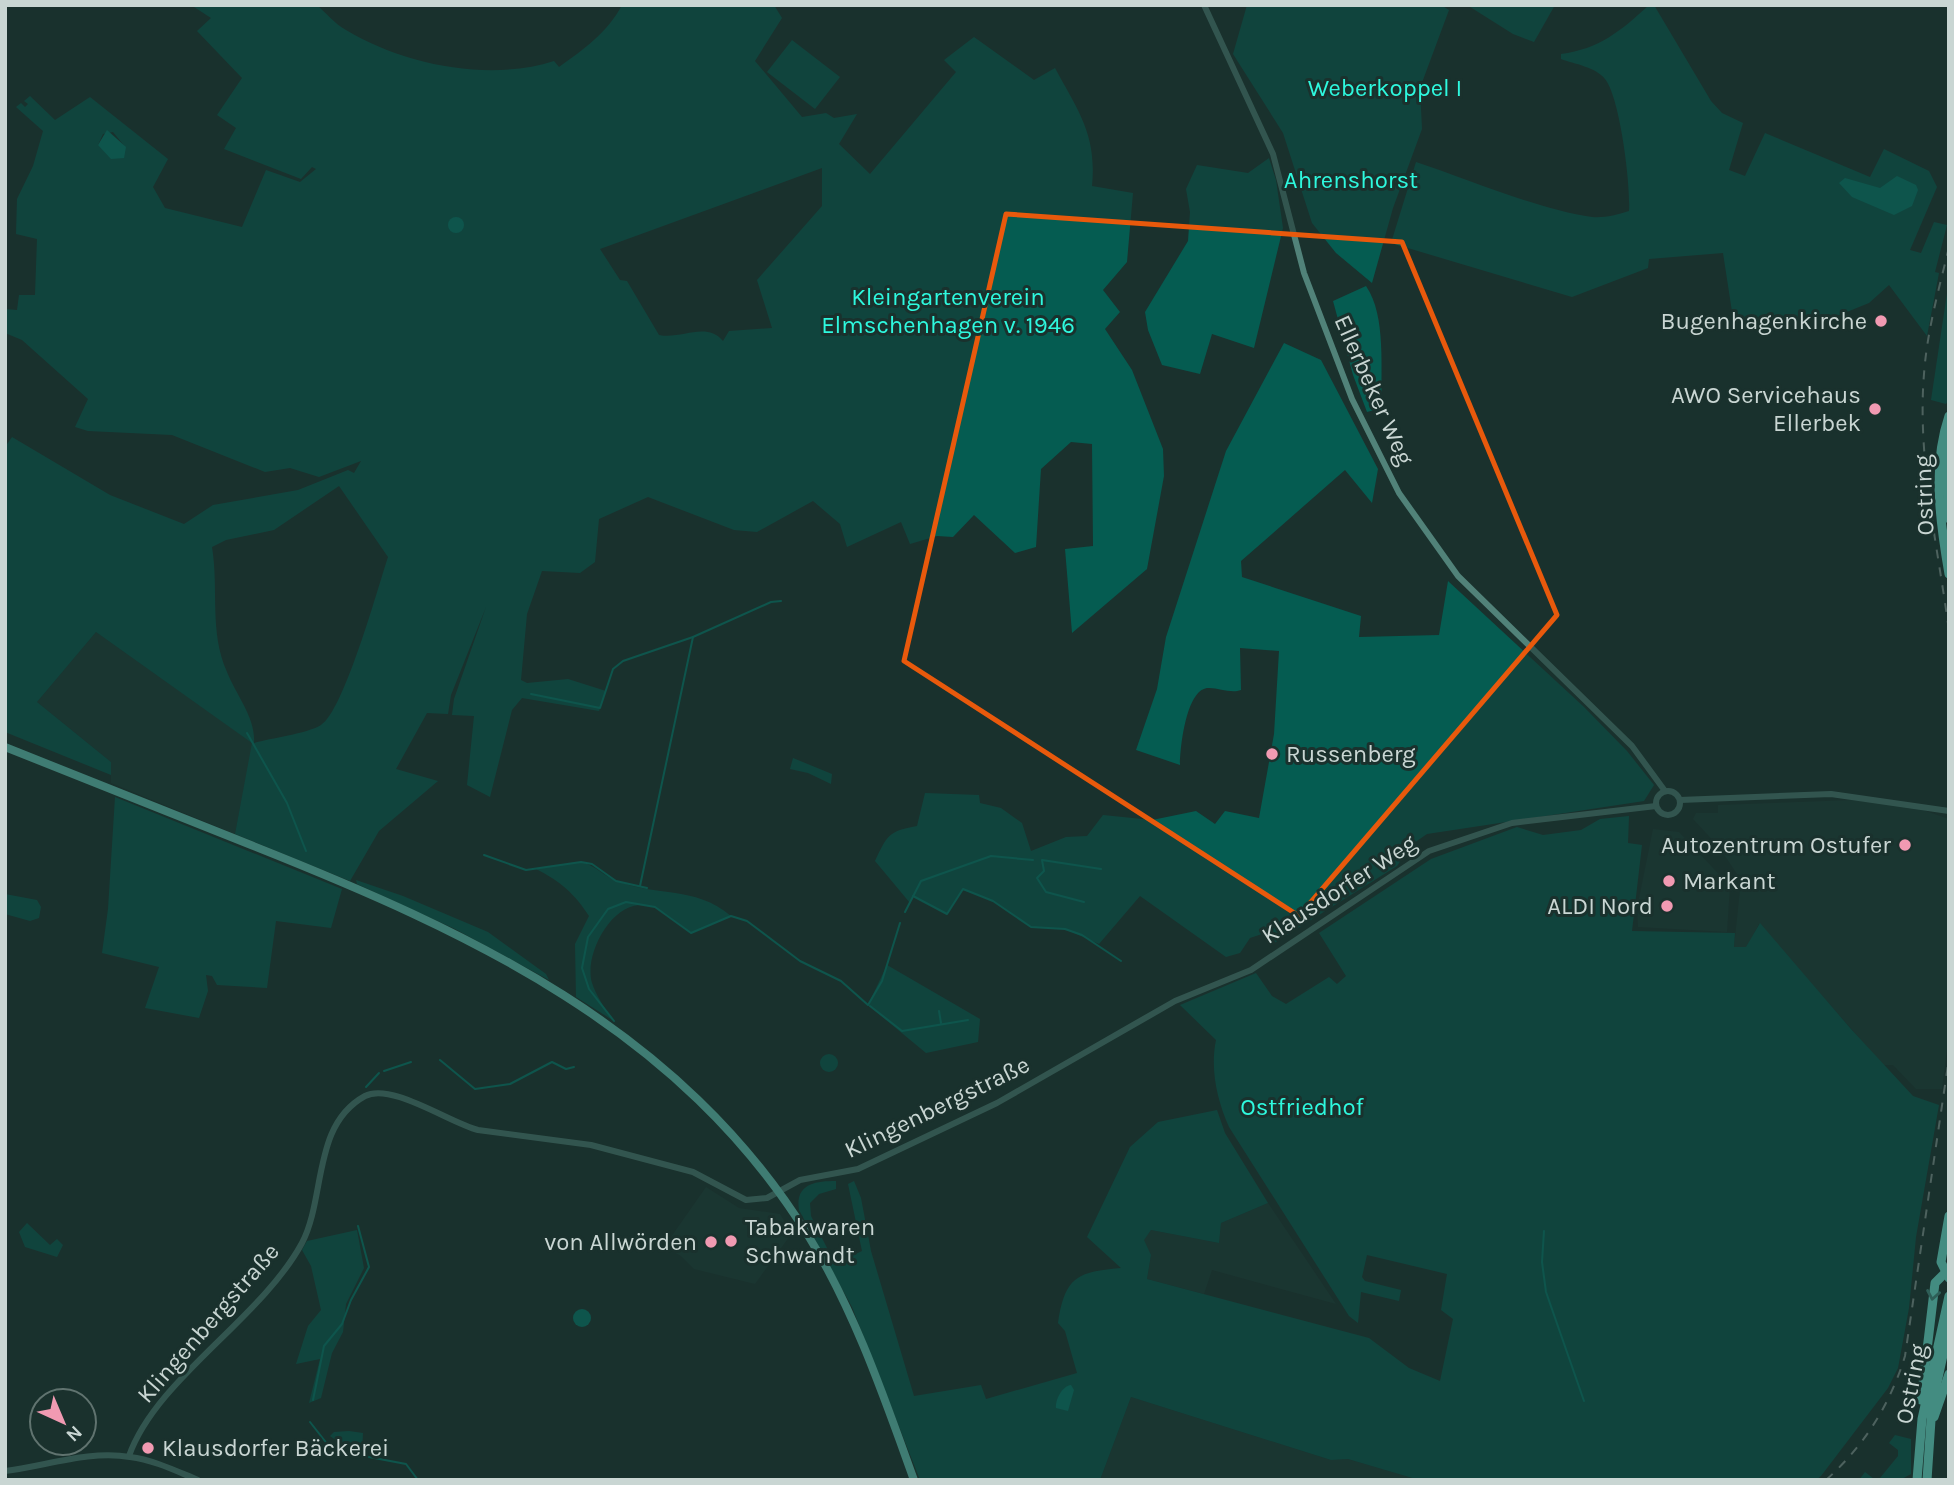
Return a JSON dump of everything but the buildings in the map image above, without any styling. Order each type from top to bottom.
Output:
[{"type":"highway","name":"Ostring","points":[[1949,416],[1939,471],[1949,574]]},
{"type":"highway","name":"Ostring","points":[[1949,443],[1946,470],[1949,519]]},
{"type":"highway","points":[[1927,1421],[1928,1321],[1935,1283],[1947,1273],[1941,1257],[1949,1216]]},
{"type":"highway","name":"Ostring","points":[[1917,1480],[1949,1296]]},
{"type":"highway","name":"Ostring","points":[[1927,1480],[1927,1421],[1949,1328]]},
{"type":"highway","points":[[1927,1421],[1949,1374]]},
{"type":"main road","points":[[5,747],[391,901],[523,968],[591,1013],[655,1063],[737,1143],[778,1192],[808,1237],[845,1304],[914,1480]]},
{"type":"street","name":"Ellerbeker Weg","points":[[1204,5],[1273,154],[1304,273],[1352,399],[1399,493],[1458,576],[1632,746],[1665,791]]},
{"type":"street","points":[[1656,806],[1657,796],[1665,791],[1675,792],[1680,800]]},
{"type":"street","name":"Klausdorfer Weg","points":[[1251,970],[1429,851],[1513,823],[1656,806],[1659,811],[1671,815],[1679,807],[1680,800],[1831,794],[1920,804],[1949,811]]},
{"type":"street","name":"Klingenbergstraße","points":[[129,1456],[139,1432],[169,1394],[233,1329],[294,1255],[308,1228],[333,1132],[348,1111],[366,1096],[381,1092],[395,1095],[461,1126],[591,1145],[705,1177],[746,1200],[767,1198],[800,1180],[858,1169],[964,1120],[1108,1042],[1175,1000],[1251,970]]},
{"type":"street","points":[[5,1471],[94,1456],[129,1456],[198,1480]]},
{"type":"highlighted area","points":[[1006,214],[1402,242],[1557,615],[1299,916],[904,661]]},
{"type":"shaded area","points":[[107,130],[126,147],[124,158],[111,159],[98,145]]},
{"type":"shaded area","points":[[1897,176],[1916,185],[1918,190],[1912,206],[1894,215],[1852,197],[1839,183],[1845,178],[1880,188]]},
{"type":"shaded area","points":[[456,217],[462,219],[462,231],[456,233],[450,231],[448,225],[450,219]]},
{"type":"shaded area","points":[[96,632],[253,743],[235,834],[111,783],[111,762],[37,702]]},
{"type":"shaded area","points":[[1852,800],[1914,807],[1949,819],[1949,1033],[1942,1089],[1916,1089],[1893,1065],[1883,1065],[1759,924],[1747,947],[1734,947],[1741,880],[1719,847],[1693,819],[1696,813],[1718,813],[1718,805]]},
{"type":"shaded area","points":[[1653,829],[1679,832],[1730,886],[1727,932],[1638,927],[1637,908]]},
{"type":"shaded area","points":[[706,1187],[739,1208],[780,1214],[792,1233],[755,1284],[694,1269],[681,1256],[664,1247]]},
{"type":"shaded area","points":[[1268,1203],[1336,1304],[1212,1270],[1204,1294],[1147,1279],[1151,1255],[1143,1240],[1151,1230],[1219,1243],[1221,1223]]},
{"type":"shaded area","points":[[582,1309],[588,1312],[591,1318],[588,1324],[582,1327],[576,1324],[573,1318],[576,1312]]},
{"type":"shaded area","points":[[1071,1385],[1074,1390],[1068,1411],[1056,1408],[1060,1394]]},
{"type":"shaded area","points":[[1131,1397],[1331,1460],[1348,1459],[1419,1480],[1100,1480]]},
{"type":"green space","name":"Kleingartenverein Elmschenhagen v. 1946","points":[[191,5],[317,5],[342,28],[394,53],[447,66],[502,70],[554,61],[559,67],[602,32],[622,5],[774,5],[782,18],[755,61],[802,117],[826,113],[834,118],[857,114],[839,144],[870,174],[956,72],[944,60],[974,37],[1034,80],[1055,68],[1089,137],[1092,186],[1133,193],[1127,262],[1103,290],[1120,312],[1105,329],[1132,370],[1163,449],[1164,476],[1147,569],[1072,633],[1065,549],[1093,546],[1092,444],[1071,442],[1041,469],[1036,547],[1015,553],[974,515],[953,537],[937,536],[910,544],[901,522],[847,547],[840,524],[813,501],[757,532],[734,530],[648,497],[599,519],[595,562],[580,573],[542,571],[527,614],[521,680],[527,683],[568,679],[606,691],[599,711],[522,698],[512,710],[490,797],[467,785],[474,716],[452,715],[454,699],[486,607],[451,695],[448,714],[427,713],[396,769],[438,781],[379,831],[350,881],[235,834],[252,743],[96,632],[37,702],[111,762],[111,775],[5,732],[5,447],[12,437],[110,495],[184,524],[213,505],[298,490],[348,470],[354,473],[361,461],[319,477],[290,468],[265,472],[172,435],[88,431],[75,427],[88,399],[22,340],[5,333],[5,309],[17,310],[19,295],[35,295],[37,239],[16,234],[17,199],[33,166],[43,131],[16,107],[21,103],[25,107],[28,104],[24,101],[30,96],[55,120],[90,97],[168,159],[153,187],[165,208],[242,227],[266,170],[300,182],[316,169],[312,167],[301,179],[224,149],[236,128],[217,115],[242,78],[197,31],[211,18]],"holes":[[[113,132],[126,148],[98,145],[103,134]],[[822,168],[822,206],[757,280],[772,328],[729,331],[723,341],[709,332],[659,335],[627,281],[620,280],[600,249]],[[339,486],[388,557],[350,674],[330,715],[315,728],[254,743],[252,725],[221,657],[216,626],[212,547],[226,540],[274,530]]]},
{"type":"green space","points":[[1247,5],[1441,5],[1449,10],[1420,88],[1422,129],[1393,208],[1372,283],[1336,253],[1312,223],[1283,133],[1233,54]]},
{"type":"green space","points":[[1467,5],[1555,5],[1534,42],[1513,34]]},
{"type":"green space","points":[[1649,5],[1654,5],[1711,101],[1722,113],[1743,123],[1729,170],[1745,176],[1765,133],[1870,177],[1884,149],[1929,171],[1937,187],[1910,250],[1921,253],[1934,222],[1947,225],[1935,272],[1939,273],[1927,336],[1889,285],[1869,303],[1832,318],[1733,318],[1723,253],[1649,259],[1648,268],[1572,297],[1391,243],[1416,162],[1549,208],[1592,217],[1629,211],[1620,122],[1610,89],[1601,75],[1561,59],[1561,54],[1587,48],[1609,37]]},
{"type":"green space","points":[[792,40],[840,77],[815,109],[767,72]]},
{"type":"green space","points":[[1269,158],[1276,180],[1283,228],[1254,348],[1212,334],[1200,374],[1162,365],[1148,330],[1145,312],[1188,241],[1190,212],[1186,189],[1197,165],[1248,173]]},
{"type":"green space","points":[[1949,280],[1949,399],[1946,404],[1931,400]]},
{"type":"green space","points":[[1366,286],[1377,313],[1382,361],[1382,408],[1367,412],[1353,375],[1333,301]]},
{"type":"green space","points":[[1284,343],[1321,360],[1378,469],[1372,503],[1345,470],[1241,561],[1242,577],[1361,616],[1359,637],[1439,635],[1448,581],[1584,707],[1627,751],[1654,785],[1644,801],[1427,834],[1411,845],[1397,866],[1271,945],[1262,934],[1250,938],[1240,953],[1226,957],[1140,896],[1099,944],[1065,929],[1031,927],[993,901],[963,890],[947,914],[914,896],[910,903],[875,861],[890,836],[900,830],[917,826],[925,793],[979,795],[980,803],[1001,808],[1022,823],[1031,851],[1066,837],[1087,836],[1103,815],[1152,820],[1196,811],[1215,824],[1225,811],[1259,818],[1274,734],[1279,651],[1240,648],[1241,690],[1207,688],[1200,691],[1189,709],[1180,765],[1136,750],[1157,689],[1166,637],[1226,451]]},
{"type":"green space","points":[[793,758],[832,774],[831,784],[808,773],[790,769]]},
{"type":"green space","points":[[115,797],[342,889],[331,928],[276,921],[267,988],[217,985],[212,976],[206,975],[208,991],[199,1018],[145,1008],[159,967],[102,953],[108,909]]},
{"type":"green space","name":"Ostfriedhof","points":[[1629,816],[1628,843],[1642,845],[1632,931],[1735,933],[1734,947],[1746,947],[1760,923],[1913,1096],[1939,1105],[1916,1237],[1909,1308],[1898,1368],[1888,1388],[1821,1476],[1816,1480],[1419,1480],[1348,1459],[1331,1460],[1131,1397],[1100,1480],[920,1480],[852,1307],[799,1210],[803,1189],[814,1183],[836,1181],[836,1189],[819,1194],[810,1203],[811,1216],[835,1264],[862,1251],[848,1184],[854,1181],[861,1198],[871,1251],[914,1396],[981,1385],[986,1399],[1077,1373],[1065,1331],[1058,1323],[1061,1307],[1065,1295],[1076,1279],[1094,1272],[1121,1268],[1087,1237],[1130,1147],[1158,1122],[1217,1110],[1225,1133],[1268,1203],[1221,1223],[1219,1243],[1151,1230],[1144,1240],[1151,1255],[1147,1279],[1369,1338],[1409,1368],[1440,1381],[1453,1319],[1441,1310],[1447,1274],[1367,1255],[1362,1277],[1365,1281],[1401,1290],[1399,1301],[1361,1292],[1358,1323],[1349,1316],[1229,1127],[1216,1084],[1216,1040],[1180,1005],[1256,973],[1272,996],[1286,1004],[1329,977],[1337,984],[1346,976],[1319,933],[1431,859],[1517,827],[1543,835],[1581,830],[1600,819]]},
{"type":"green space","points":[[581,862],[629,885],[703,900],[731,916],[691,933],[666,914],[646,905],[628,908],[618,914],[609,923],[595,947],[590,972],[596,993],[614,1021],[576,997],[575,944],[589,916],[566,889],[536,869]]},
{"type":"green space","points":[[356,880],[403,896],[488,932],[546,974],[549,980],[455,929],[357,884]]},
{"type":"green space","points":[[5,894],[37,900],[41,907],[39,918],[30,921],[5,914]]},
{"type":"green space","points":[[887,965],[980,1019],[978,1042],[926,1053],[868,1005]]},
{"type":"green space","points":[[829,1054],[835,1057],[838,1063],[835,1069],[829,1072],[823,1069],[820,1063],[823,1057]]},
{"type":"green space","points":[[27,1223],[50,1245],[57,1239],[63,1245],[57,1257],[25,1247],[19,1232]]},
{"type":"green space","points":[[357,1230],[364,1268],[346,1304],[343,1332],[332,1353],[321,1398],[309,1403],[320,1359],[296,1364],[308,1326],[321,1310],[311,1266],[302,1250],[307,1241]]},
{"type":"green space","points":[[334,1432],[363,1433],[362,1451],[330,1436]]},
{"type":"green space","points":[[1895,1435],[1911,1439],[1911,1474],[1900,1480],[1859,1480],[1865,1472],[1874,1479],[1880,1478],[1898,1456],[1898,1450],[1889,1443]]},
{"type":"waterway","points":[[531,694],[600,708],[613,669],[623,661],[693,637],[771,602],[781,601]]},
{"type":"waterway","points":[[640,886],[693,637]]},
{"type":"waterway","points":[[247,733],[287,803],[306,851]]},
{"type":"waterway","points":[[484,855],[526,870],[581,862],[592,864],[616,881],[647,888]]},
{"type":"waterway","points":[[905,912],[921,881],[991,856],[1033,860]]},
{"type":"waterway","points":[[1084,902],[1046,892],[1037,878],[1044,871],[1042,860],[1101,869]]},
{"type":"waterway","points":[[913,896],[947,914],[963,889],[993,901],[1031,927],[1065,929],[1082,935],[1121,961]]},
{"type":"waterway","points":[[614,1021],[589,989],[582,968],[588,937],[608,909],[626,902],[655,907],[691,933],[731,916],[747,921],[800,961],[841,981],[868,1005],[882,981],[900,923]]},
{"type":"waterway","points":[[870,1006],[902,1031],[968,1020]]},
{"type":"waterway","points":[[939,1011],[941,1023]]},
{"type":"waterway","points":[[440,1060],[475,1089],[510,1084],[552,1062],[566,1069],[574,1067]]},
{"type":"waterway","points":[[384,1071],[411,1062]]},
{"type":"waterway","points":[[366,1087],[379,1073]]},
{"type":"waterway","points":[[313,1400],[324,1346],[342,1324],[351,1300],[369,1267],[358,1226]]},
{"type":"waterway","points":[[1544,1231],[1542,1262],[1546,1292],[1584,1401]]},
{"type":"waterway","points":[[310,1422],[332,1450],[406,1464],[418,1480]]},
{"type":"railway","points":[[1949,247],[1928,342],[1923,406],[1926,471],[1949,631]]},
{"type":"railway","points":[[1826,1480],[1840,1467],[1874,1424],[1892,1391],[1905,1356],[1949,1058]]},
{"type":"place","name":"Bugenhagenkirche","points":[[1881,321]]},
{"type":"place","name":"AWO Servicehaus Ellerbek","points":[[1875,409]]},
{"type":"place","name":"Russenberg","points":[[1272,754]]},
{"type":"place","name":"Autozentrum Ostufer","points":[[1905,845]]},
{"type":"place","name":"Markant","points":[[1669,881]]},
{"type":"place","name":"ALDI Nord","points":[[1667,906]]},
{"type":"place","name":"Tabakwaren Schwandt","points":[[731,1241]]},
{"type":"place","name":"von Allwörden","points":[[711,1242]]},
{"type":"place","name":"Klausdorfer Bäckerei","points":[[148,1448]]},
{"type":"park label","name":"Weberkoppel I","points":[[1385,88]]},
{"type":"park label","name":"Ahrenshorst","points":[[1351,180]]}]
